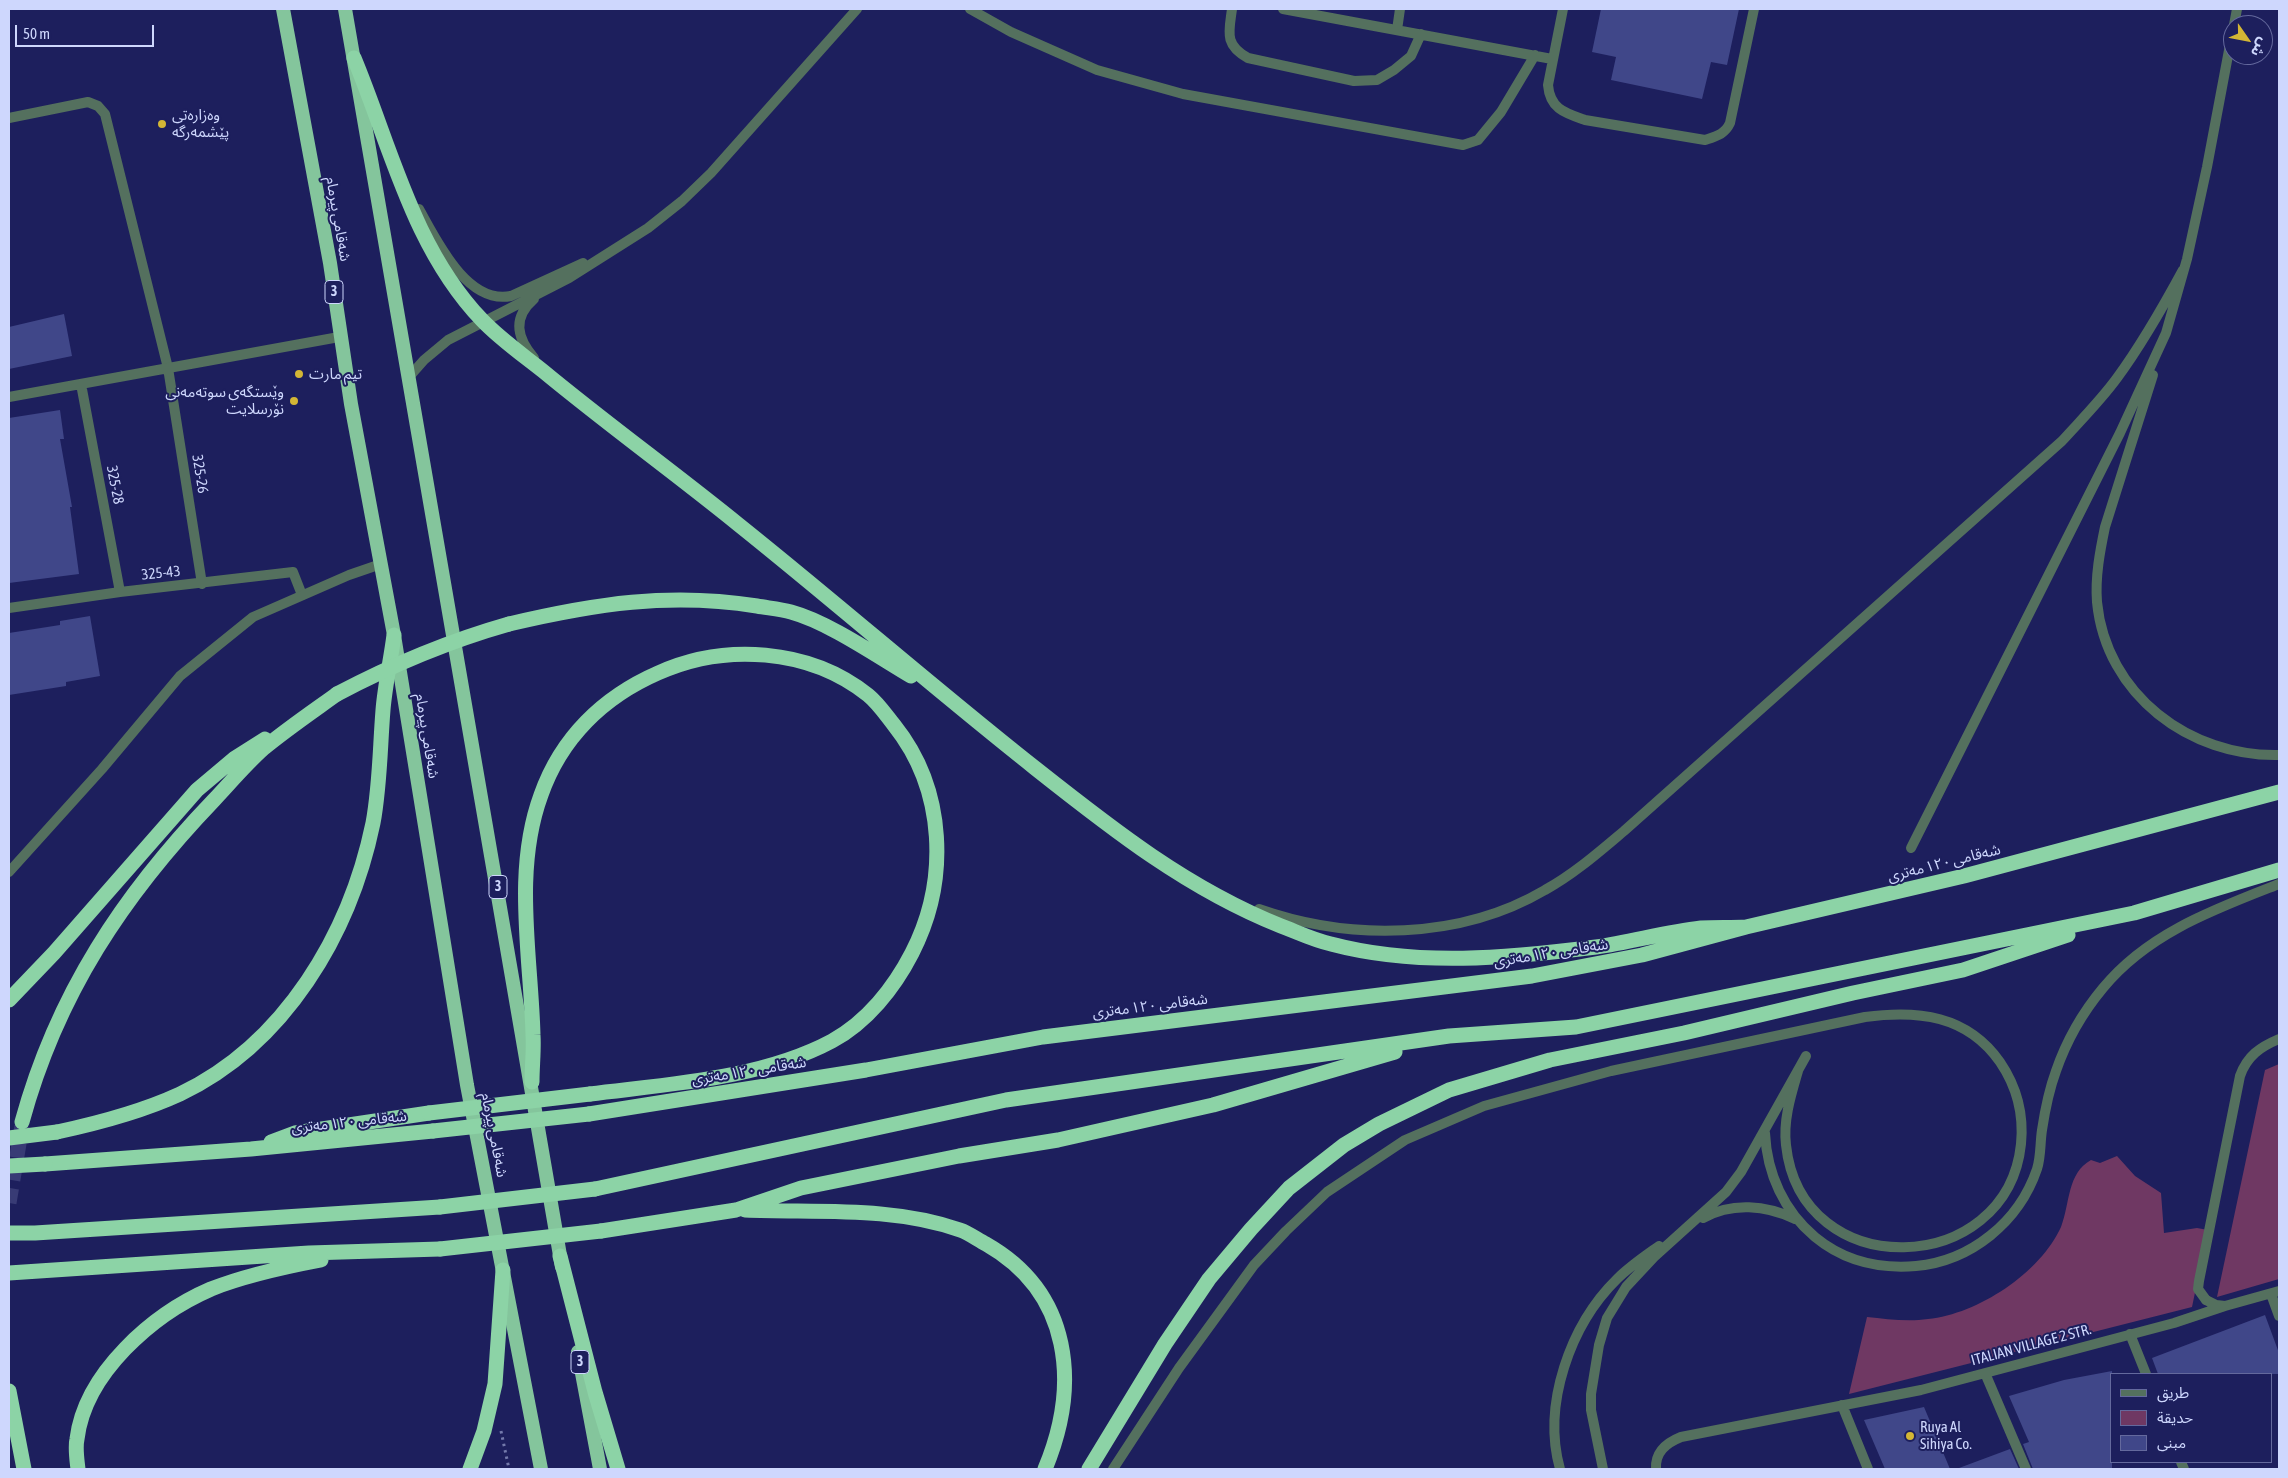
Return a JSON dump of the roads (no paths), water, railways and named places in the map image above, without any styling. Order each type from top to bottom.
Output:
[{"type":"highway","name":"شەقامی پیرمام","points":[[282,9],[330,263],[340,337],[394,635],[468,1085],[541,1469]]},
{"type":"highway","name":"3","points":[[345,9],[399,328],[410,377],[532,1082],[560,1256],[600,1469]]},
{"type":"highway","points":[[354,58],[388,144],[410,209],[443,270],[483,322],[547,374],[667,466],[836,602],[945,696],[1106,824],[1143,852],[1199,887],[1261,918],[1307,937],[1333,945],[1416,958],[1480,958],[1598,947],[1702,928],[1746,927]]},
{"type":"highway","points":[[9,1000],[54,953],[197,790],[235,758],[301,719],[337,694],[374,675],[467,636],[509,624],[593,607],[667,598],[720,601],[792,612],[830,629],[945,696]]},
{"type":"highway","points":[[9,1138],[57,1132],[105,1121],[180,1094],[220,1070],[247,1048],[279,1019],[305,986],[324,956],[344,915],[362,865],[373,822],[383,708],[394,635]]},
{"type":"highway","points":[[251,1149],[295,1133],[429,1113],[714,1077],[777,1062],[806,1052],[833,1040],[851,1028],[893,986],[921,937],[929,913],[938,868],[938,847],[931,801],[917,761],[902,735],[868,695],[827,672],[786,658],[746,654],[705,657],[671,666],[629,687],[609,700],[578,729],[555,762],[542,790],[532,824],[528,855],[526,917],[534,1038],[532,1082]]},
{"type":"highway","points":[[22,1122],[34,1081],[49,1043],[71,994],[100,941],[177,838],[264,749],[301,719]]},
{"type":"highway","name":"شەقامی ١٢٠ مەتری","points":[[9,1166],[251,1149],[589,1114],[856,1071],[1043,1037],[1532,976],[1642,955],[1746,927],[1964,876],[2279,792]]},
{"type":"highway","points":[[1089,1469],[1165,1344],[1208,1279],[1289,1188],[1344,1145],[1379,1124],[1448,1090],[1550,1060],[1684,1033],[1853,993],[1963,970],[2134,913],[2279,870]]},
{"type":"highway","points":[[9,1233],[35,1233],[440,1207],[595,1189],[1006,1100],[1449,1036],[1576,1028],[2134,913]]},
{"type":"highway","points":[[9,1273],[309,1253],[440,1249],[601,1230],[736,1210],[801,1188],[959,1156],[1058,1140],[1213,1105],[1449,1036]]},
{"type":"highway","points":[[736,1210],[903,1216],[961,1230],[1004,1254],[1032,1282],[1053,1313],[1062,1344],[1066,1383],[1053,1450],[1045,1469]]},
{"type":"highway","points":[[78,1469],[76,1439],[85,1410],[105,1372],[130,1343],[162,1317],[189,1300],[234,1281],[269,1271],[359,1251]]},
{"type":"highway","points":[[560,1256],[595,1392],[618,1469]]},
{"type":"highway","points":[[470,1469],[484,1431],[495,1384],[503,1270]]},
{"type":"highway","points":[[9,1391],[24,1469]]},
{"type":"street","points":[[410,377],[437,348],[544,291],[616,249],[648,228],[682,201],[711,172],[857,9]]},
{"type":"street","points":[[970,9],[1012,32],[1097,70],[1183,94],[1464,145],[1478,140],[1501,112],[1535,55]]},
{"type":"street","points":[[1232,9],[1229,36],[1232,47],[1238,53],[1248,58],[1354,81],[1377,80],[1394,70],[1411,56],[1421,34]]},
{"type":"street","points":[[1283,9],[1552,58]]},
{"type":"street","points":[[1397,30],[1400,9]]},
{"type":"street","points":[[1563,9],[1552,58],[1548,85],[1549,98],[1567,114],[1585,120],[1705,140],[1719,136],[1726,131],[1730,123],[1754,9]]},
{"type":"street","points":[[2226,65],[2207,167],[2183,270],[2166,333],[2105,527],[2099,553],[2097,602],[2101,623],[2113,660],[2124,677],[2149,707],[2168,722],[2216,747],[2245,753],[2279,755]]},
{"type":"street","name":"325-26","points":[[9,118],[88,102],[98,106],[105,114],[168,368],[202,584]]},
{"type":"street","points":[[388,144],[414,201],[456,267],[471,285],[488,295],[504,298],[511,296],[616,249]]},
{"type":"street","points":[[1199,887],[1296,921],[1366,930],[1405,930],[1464,922],[1496,913],[1544,891],[1624,831],[2062,441],[2095,406],[2118,377],[2159,313],[2183,270]]},
{"type":"street","points":[[544,291],[524,310],[519,330],[524,346],[547,374]]},
{"type":"street","points":[[1911,848],[2120,434],[2166,333]]},
{"type":"street","points":[[9,397],[340,337]]},
{"type":"street","name":"325-28","points":[[81,384],[120,592]]},
{"type":"street","points":[[9,872],[102,769],[180,676],[253,616],[381,564]]},
{"type":"street","name":"325-43","points":[[9,608],[120,592],[293,572],[302,595]]},
{"type":"street","points":[[1764,1133],[1765,1147],[1773,1177],[1789,1210],[1797,1221],[1819,1240],[1836,1251],[1856,1260],[1886,1267],[1934,1264],[1950,1259],[1982,1243],[2009,1218],[2028,1190],[2037,1169],[2043,1118],[2056,1070],[2074,1031],[2102,988],[2126,964],[2163,936],[2202,915],[2279,884]]},
{"type":"street","points":[[1113,1469],[1179,1368],[1254,1266],[1286,1231],[1327,1192],[1405,1140],[1484,1106],[1610,1071],[1865,1017],[1920,1014],[1964,1028],[1994,1054],[2012,1082],[2021,1109],[2022,1134],[2019,1159],[2007,1187],[1997,1202],[1976,1223],[1951,1238],[1913,1248],[1889,1248],[1868,1244],[1845,1236],[1818,1215],[1803,1196],[1792,1174],[1786,1144],[1786,1131],[1790,1098],[1798,1071]]},
{"type":"street","points":[[2225,1306],[2216,1305],[2206,1300],[2198,1289],[2240,1076],[2244,1066],[2257,1050],[2279,1039]]},
{"type":"street","points":[[1600,1469],[1591,1410],[1591,1394],[1599,1345],[1607,1318],[1626,1287],[1654,1257],[1690,1226],[1731,1185],[1741,1172],[1806,1056]]},
{"type":"street","points":[[1556,1469],[1553,1456],[1554,1430],[1560,1379],[1579,1331],[1617,1279],[1644,1256],[1690,1226],[1706,1216],[1732,1207],[1776,1211],[1797,1221]]},
{"type":"street","points":[[2275,1293],[2279,1316]]},
{"type":"street","name":"ITALIAN VILLAGE 2 STR.","points":[[1656,1469],[1657,1458],[1662,1448],[1672,1440],[1681,1437],[1921,1390],[2174,1323],[2225,1306],[2275,1293]]},
{"type":"street","points":[[2130,1334],[2146,1373]]},
{"type":"street","points":[[1985,1373],[2026,1469]]},
{"type":"street","points":[[1842,1405],[1868,1469]]},
{"type":"street","points":[[1554,1430],[1560,1469]]},
{"type":"street","points":[[1597,1445],[1604,1469]]},
{"type":"tunnel","points":[[9,1203],[22,1126]]},
{"type":"place","name":"وەزارەتی پێشمەرگە","points":[[162,124]]},
{"type":"place","name":"تيم مارت","points":[[299,374]]},
{"type":"place","name":"وێستگەی سوتەمەنی نۆرسلایت","points":[[294,401]]},
{"type":"place","name":"Ruya Al Sihiya Co.","points":[[1910,1436]]}]
